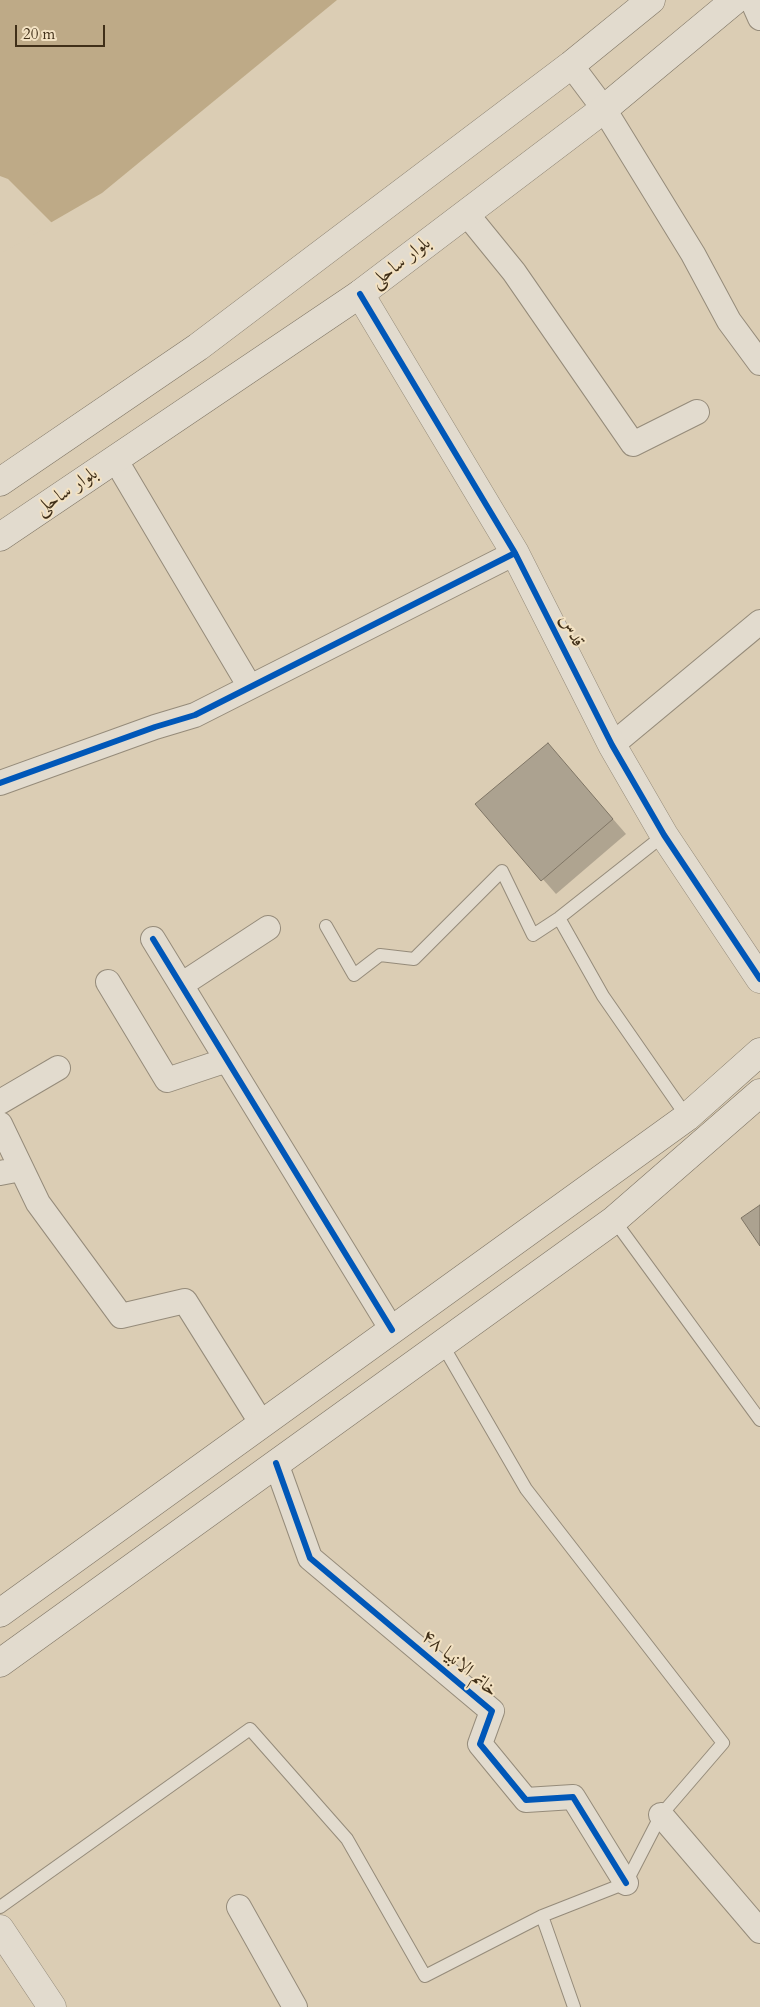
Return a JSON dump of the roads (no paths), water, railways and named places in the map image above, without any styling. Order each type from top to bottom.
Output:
[{"type":"main road","points":[[0,482],[198,347],[571,65],[651,0]]},
{"type":"main road","name":"بلوار ساحلی","points":[[0,537],[360,294],[604,109],[735,0]]},
{"type":"main road","name":"قدس","points":[[360,294],[515,553],[612,745],[664,835],[760,979]]},
{"type":"main road","points":[[0,1613],[687,1117],[760,1052]]},
{"type":"main road","points":[[0,1663],[614,1220],[760,1093]]},
{"type":"main road","points":[[0,1929],[52,2007]]},
{"type":"street","points":[[752,0],[760,18]]},
{"type":"street","points":[[571,65],[604,109],[693,254],[730,321],[760,363]]},
{"type":"street","points":[[466,213],[514,272],[633,444],[698,412]]},
{"type":"street","points":[[115,460],[250,687]]},
{"type":"street","points":[[0,783],[155,727],[195,715],[515,553]]},
{"type":"street","points":[[612,745],[760,622]]},
{"type":"street","points":[[181,985],[268,928]]},
{"type":"street","points":[[153,939],[392,1330]]},
{"type":"street","points":[[108,982],[167,1080],[227,1060]]},
{"type":"street","points":[[0,1102],[58,1068]]},
{"type":"street","points":[[0,1124],[11,1171],[38,1203],[121,1316],[185,1300],[262,1424]]},
{"type":"street","name":"خاتم الانبیا ۴۸","points":[[276,1464],[310,1558],[492,1711],[480,1744],[526,1800],[573,1797],[626,1883]]},
{"type":"street","points":[[660,1815],[760,1931]]},
{"type":"street","points":[[239,1907],[295,2007]]},
{"type":"lane","points":[[326,926],[354,975],[380,956],[414,959],[502,871],[533,935],[559,918],[664,835]]},
{"type":"lane","points":[[559,918],[603,996],[687,1117]]},
{"type":"lane","points":[[614,1220],[760,1420]]},
{"type":"lane","points":[[0,1907],[250,1729],[347,1839],[425,1976],[542,1916],[626,1883],[660,1815],[723,1743],[526,1489],[442,1344]]},
{"type":"lane","points":[[542,1916],[574,2007]]}]
